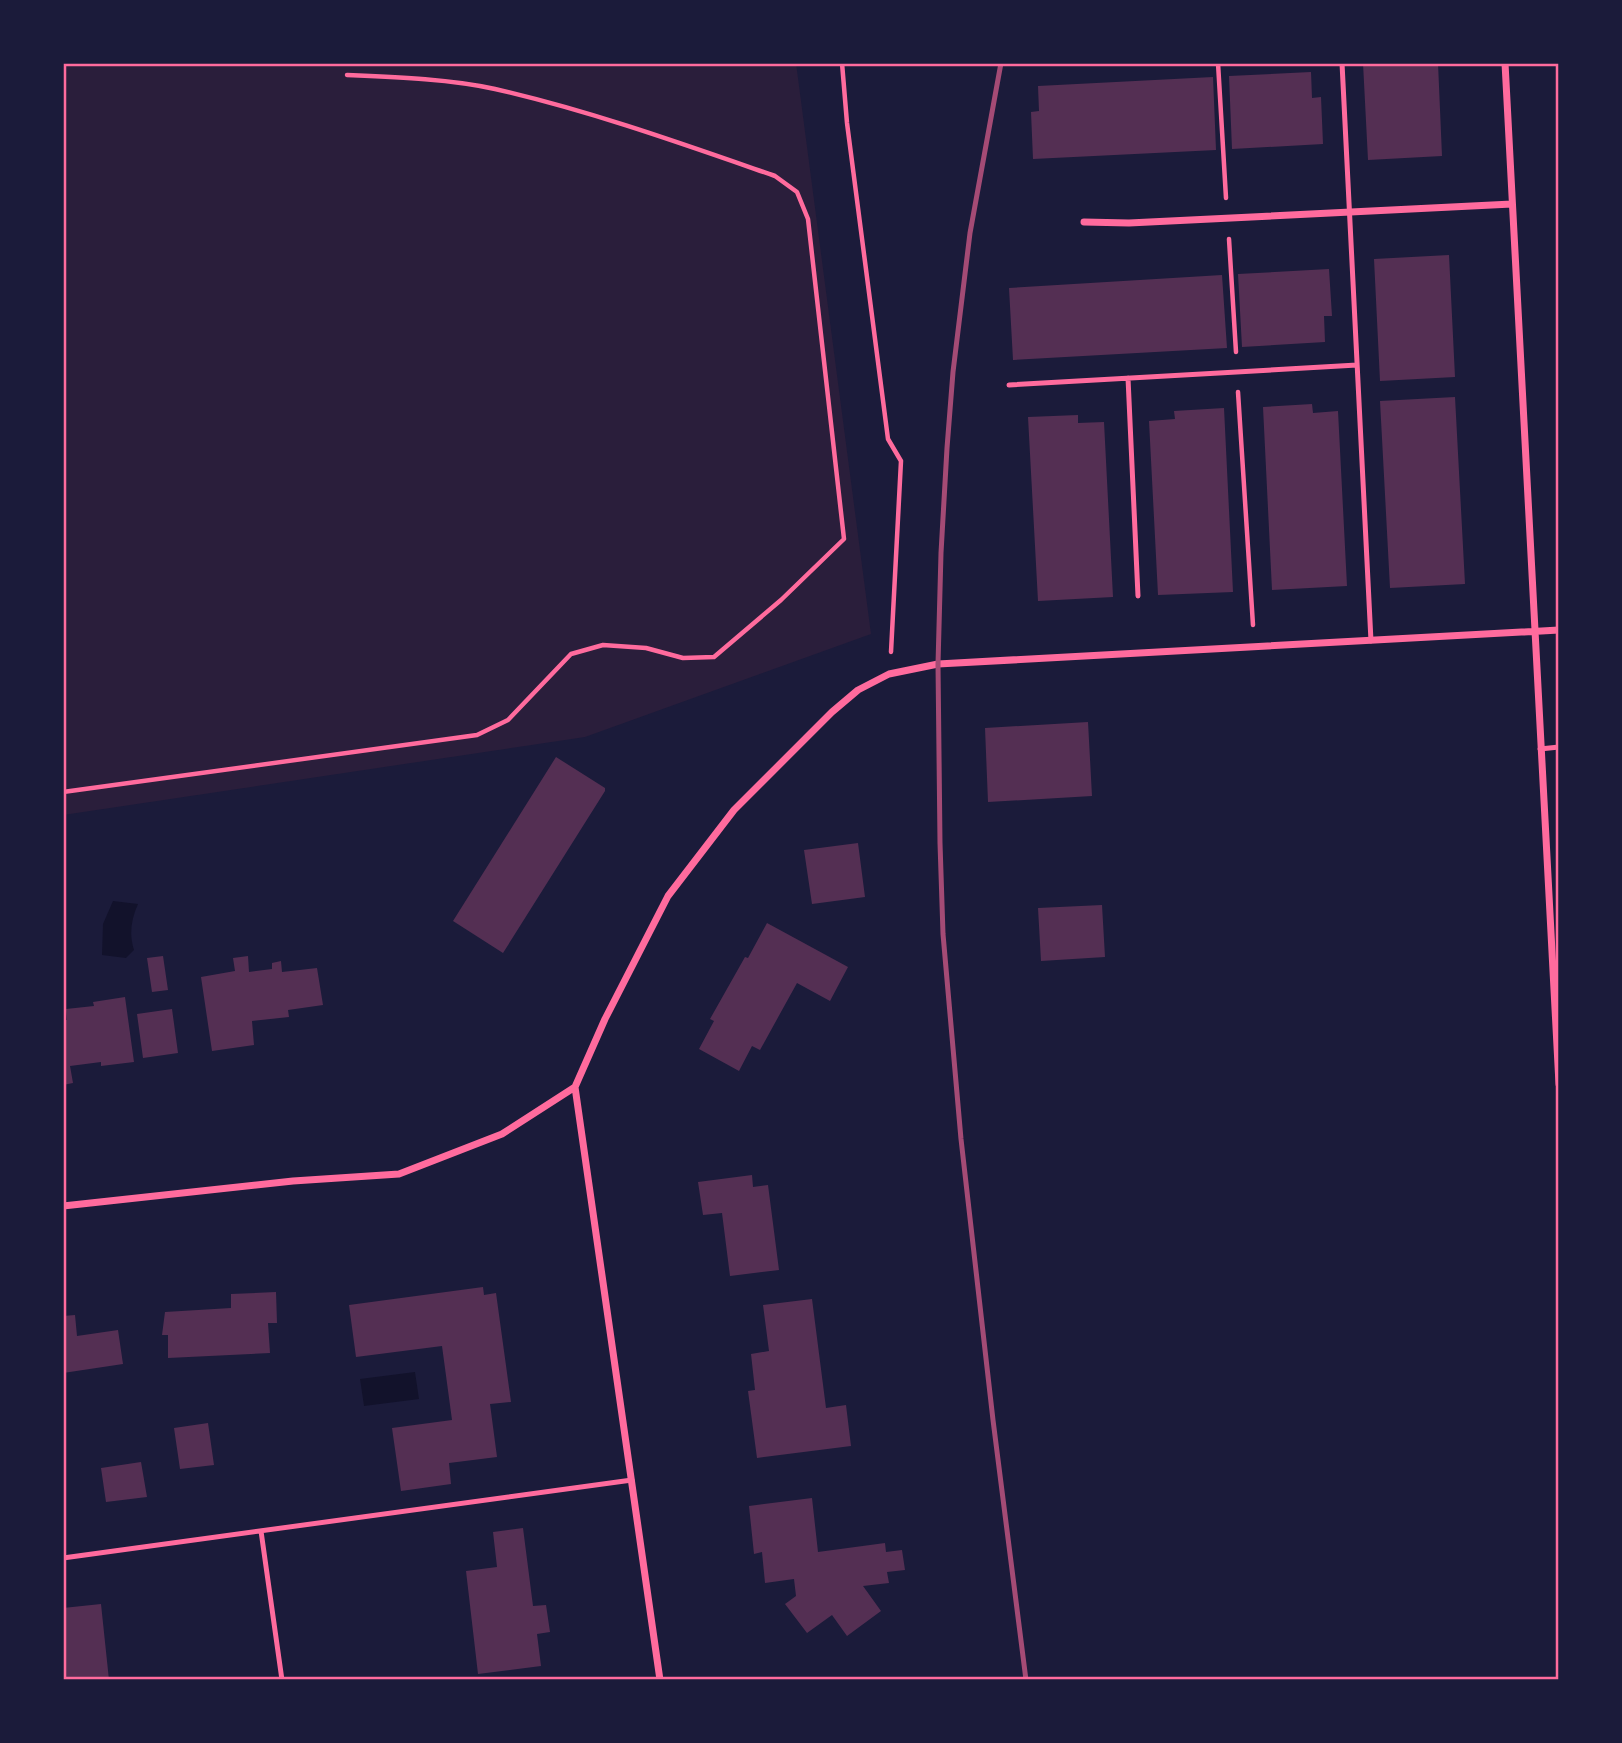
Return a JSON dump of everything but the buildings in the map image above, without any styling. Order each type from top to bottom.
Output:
[{"type":"street","points":[[1505,63],[1559,1084]]},
{"type":"street","points":[[1084,222],[1129,223],[1512,204]]},
{"type":"street","points":[[660,1680],[575,1087],[605,1019],[668,896],[734,810],[832,712],[858,690],[889,674],[938,664],[1559,630]]},
{"type":"street","points":[[63,1206],[293,1181],[399,1174],[502,1134],[575,1087]]},
{"type":"lane","points":[[1342,63],[1371,640]]},
{"type":"lane","points":[[1009,385],[1357,365]]},
{"type":"lane","points":[[1128,379],[1138,596]]},
{"type":"lane","points":[[1541,749],[1559,747]]},
{"type":"lane","points":[[63,1558],[632,1480]]},
{"type":"lane","points":[[261,1531],[282,1680]]},
{"type":"path","points":[[842,63],[847,123],[888,439],[901,461],[889,674]]},
{"type":"path","points":[[63,792],[477,735],[508,720],[572,654],[603,645],[646,648],[683,658],[714,657],[781,600],[845,540],[808,219],[797,192],[775,176],[602,117],[493,88],[394,77],[347,75]]},
{"type":"path","points":[[1239,395],[1254,648]]},
{"type":"shaded area","points":[[63,63],[796,63],[871,634],[585,737],[63,815]]},
{"type":"shaded area","points":[[113,901],[138,904],[132,927],[134,950],[126,958],[102,955],[103,924]]},
{"type":"shaded area","points":[[415,1372],[419,1399],[364,1406],[360,1379]]},
{"type":"railway","points":[[1001,63],[970,233],[953,372],[947,448],[938,664],[940,843],[943,934],[961,1139],[1026,1680]]}]
